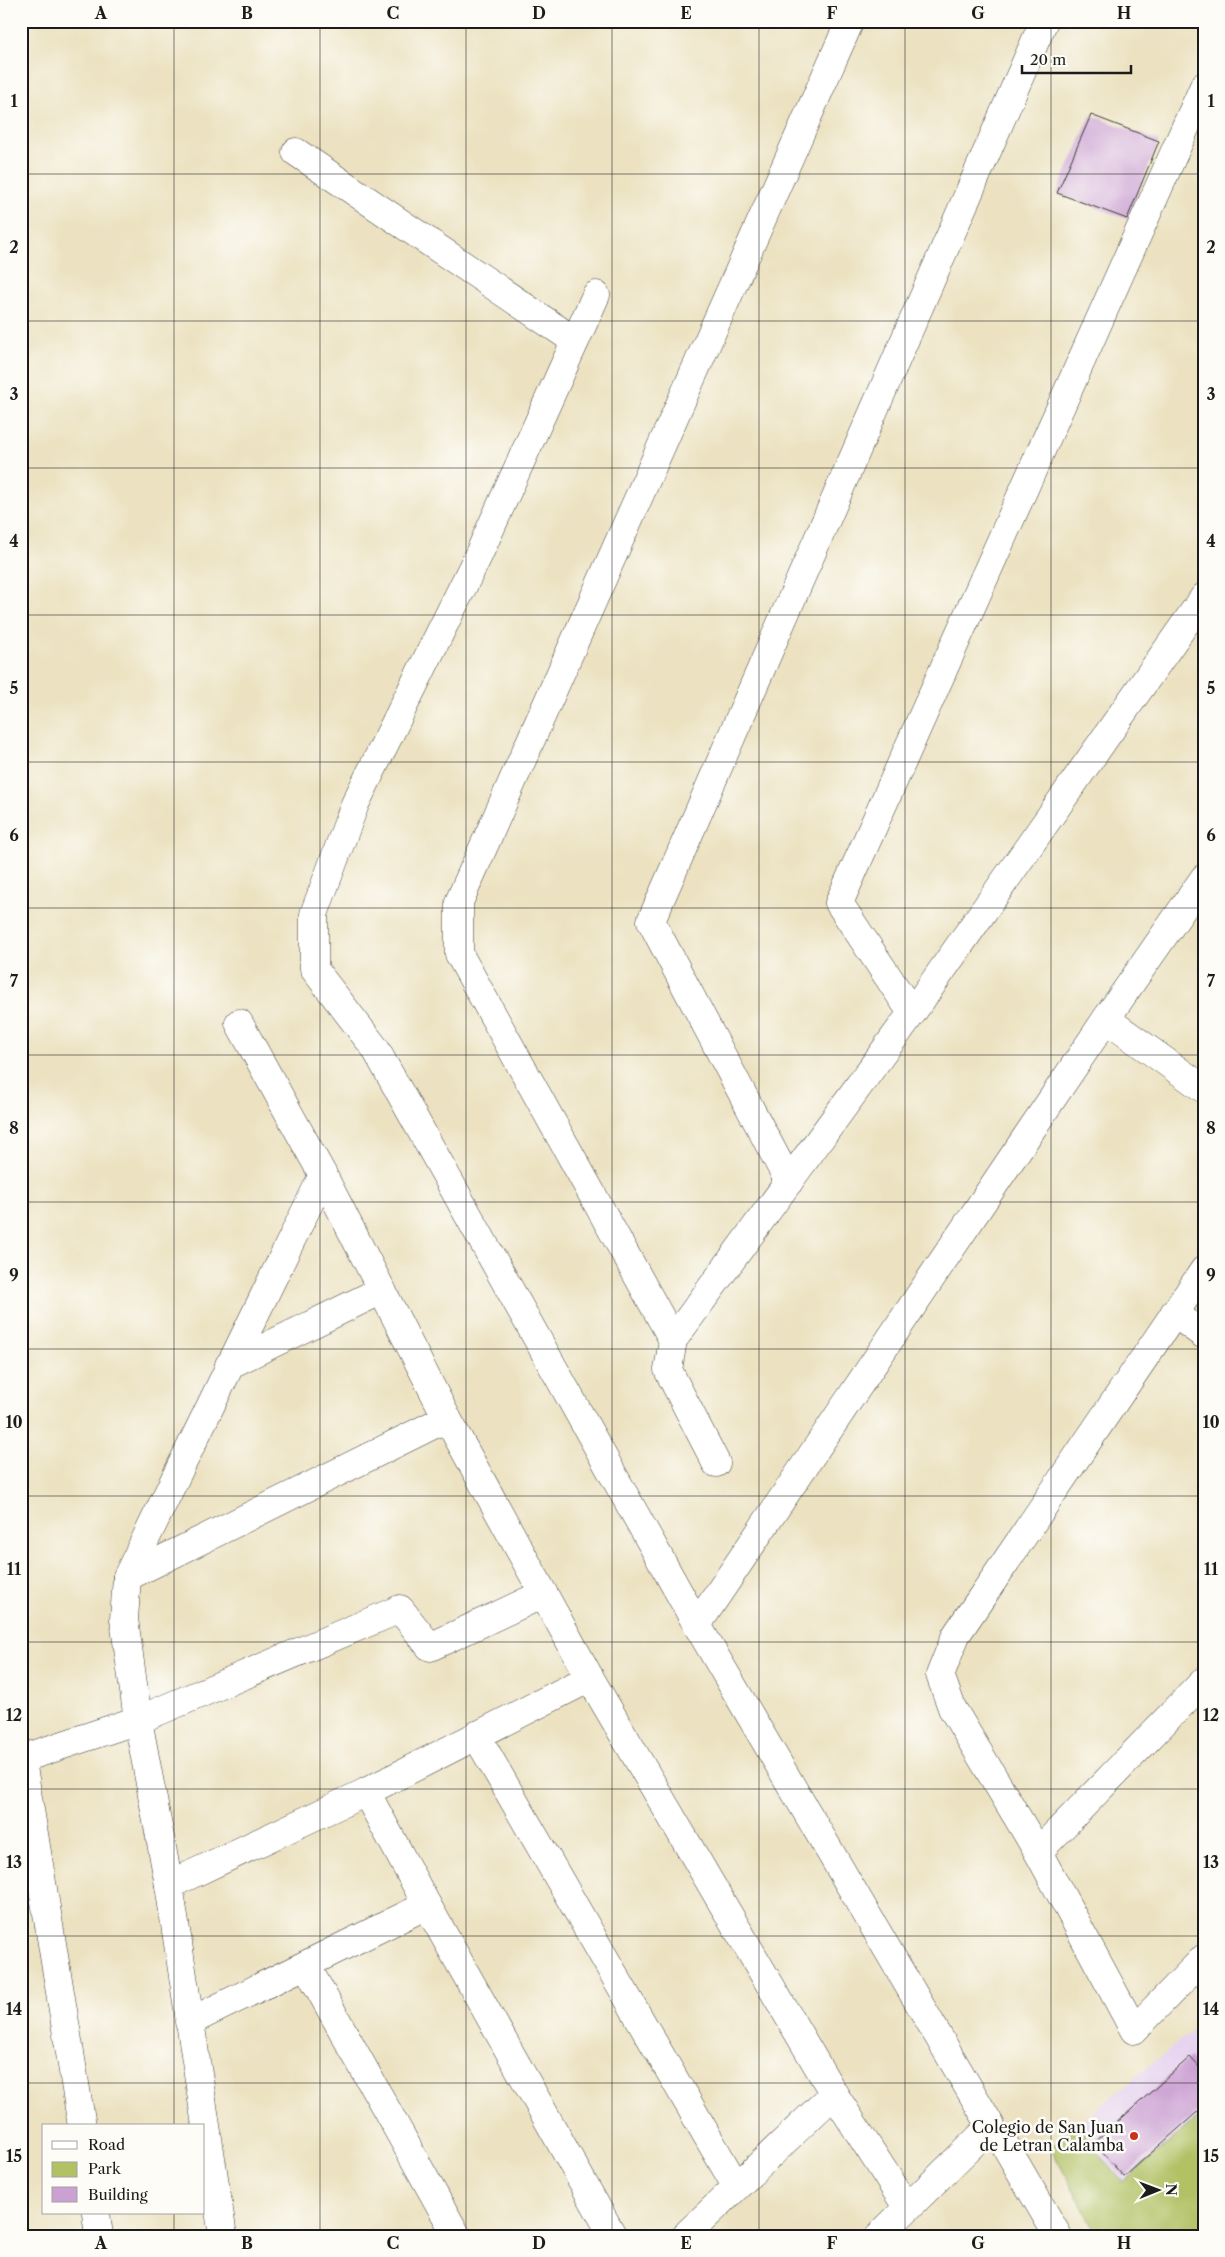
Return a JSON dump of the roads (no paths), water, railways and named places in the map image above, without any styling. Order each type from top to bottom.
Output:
[{"type":"street","points":[[673,1340],[459,954],[459,902],[850,21]]},
{"type":"street","points":[[789,1182],[651,921],[1044,21]]},
{"type":"street","points":[[912,1013],[839,903],[1204,86]]},
{"type":"street","points":[[296,152],[575,341]]},
{"type":"street","points":[[596,295],[478,556],[355,804],[314,914],[314,969],[375,1048],[697,1625],[991,2126],[879,2236]]},
{"type":"street","points":[[716,1463],[668,1370],[673,1340],[912,1013],[1204,597]]},
{"type":"street","points":[[697,1625],[1106,1019],[1204,878]]},
{"type":"street","points":[[1106,1019],[1204,1089]]},
{"type":"street","points":[[239,1023],[323,1175],[447,1418],[590,1678],[834,2094],[907,2207]]},
{"type":"street","points":[[223,2236],[169,1885],[138,1720],[124,1619],[127,1577],[323,1175]]},
{"type":"street","points":[[1204,1270],[956,1635],[940,1675],[952,1708],[1038,1852],[1134,2030],[1204,1958]]},
{"type":"street","points":[[229,1365],[382,1290]]},
{"type":"street","points":[[1174,1313],[1204,1335]]},
{"type":"street","points":[[127,1577],[447,1418]]},
{"type":"street","points":[[82,2124],[21,1758],[138,1720],[400,1609],[430,1647],[543,1594]]},
{"type":"street","points":[[169,1885],[366,1792],[590,1678]]},
{"type":"street","points":[[1038,1852],[1204,1681]]},
{"type":"street","points":[[476,1735],[736,2186]]},
{"type":"street","points":[[366,1792],[426,1905],[612,2236]]},
{"type":"street","points":[[189,2022],[426,1905]]},
{"type":"street","points":[[306,1965],[457,2236]]},
{"type":"street","points":[[686,2236],[834,2094]]},
{"type":"street","points":[[1002,2140],[1058,2236]]},
{"type":"street","points":[[96,2214],[99,2236]]},
{"type":"place","name":"Colegio de San Juan de Letran Calamba","points":[[1134,2136]]}]
